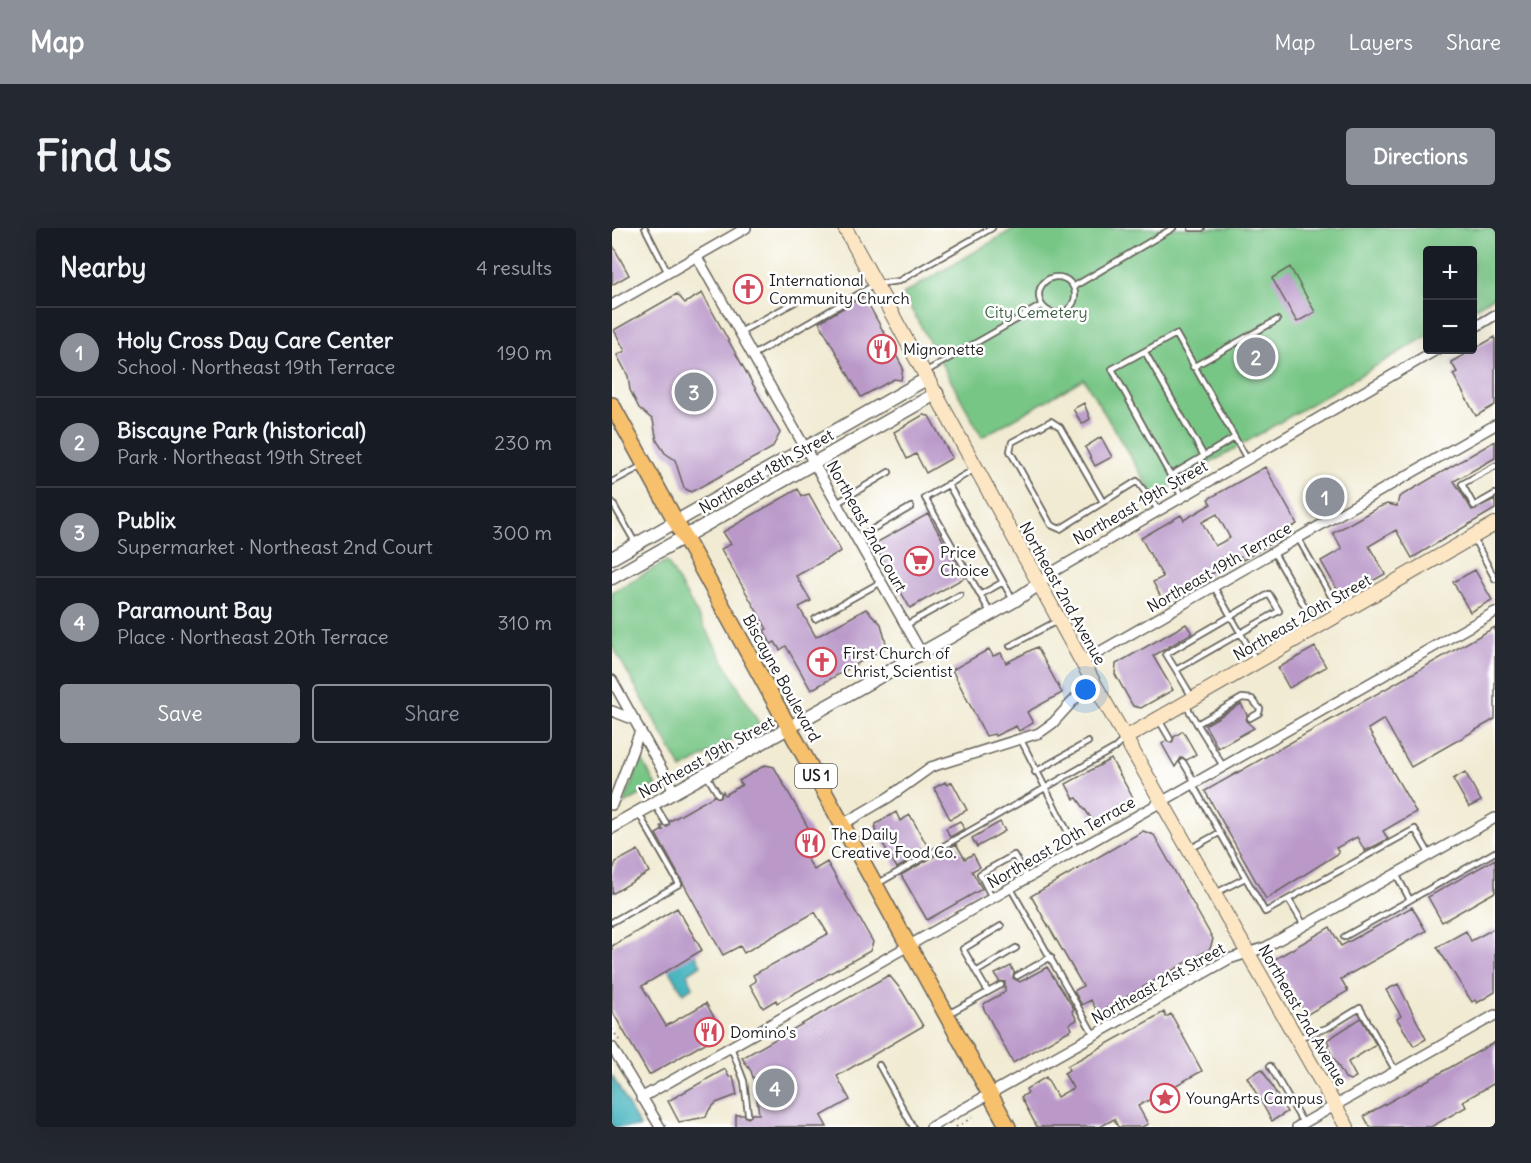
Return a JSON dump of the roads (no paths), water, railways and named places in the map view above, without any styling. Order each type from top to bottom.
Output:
[{"type":"main road","name":"Northeast 2nd Avenue","points":[[845,228],[1092,680],[1347,1127]]},
{"type":"main road","name":"Biscayne Boulevard","points":[[612,405],[1008,1127]]},
{"type":"main road","name":"Northeast 20th Street","points":[[1125,738],[1495,524]]},
{"type":"street","points":[[612,304],[746,228]]},
{"type":"street","name":"Northeast 2nd Court","points":[[697,257],[922,654]]},
{"type":"street","points":[[1477,326],[1495,315]]},
{"type":"street","name":"Northeast 19th Street","points":[[612,827],[707,776],[1014,601],[1051,573],[1429,354]]},
{"type":"street","name":"Northeast 18th Street","points":[[612,558],[927,375]]},
{"type":"street","name":"Northeast 18th Street","points":[[612,578],[937,393]]},
{"type":"street","name":"Northeast 19th Terrace","points":[[1082,662],[1495,425]]},
{"type":"street","name":"Northeast 20th Terrace","points":[[641,1098],[1495,612]]},
{"type":"street","points":[[612,680],[675,793]]},
{"type":"street","points":[[843,824],[885,800],[931,767],[1039,733],[1053,723],[1092,680]]},
{"type":"street","points":[[612,711],[635,720]]},
{"type":"street","points":[[613,802],[640,731]]},
{"type":"street","name":"Northeast 21st Street","points":[[932,1127],[1229,959],[1266,947],[1430,855],[1494,822]]},
{"type":"street","points":[[1300,1125],[1396,1073],[1495,1015]]},
{"type":"street","points":[[612,1047],[660,1127]]},
{"type":"lane","points":[[645,228],[668,273]]},
{"type":"lane","points":[[753,355],[876,284],[899,281],[992,228]]},
{"type":"lane","points":[[1073,287],[1173,228]]},
{"type":"lane","points":[[1191,228],[1202,228]]},
{"type":"lane","points":[[1059,277],[1073,287],[1072,304],[1063,312],[1051,312],[1042,305],[1039,294],[1047,279],[1059,277]]},
{"type":"lane","points":[[740,332],[795,302]]},
{"type":"lane","points":[[927,375],[1042,305]]},
{"type":"lane","points":[[1193,367],[1277,320]]},
{"type":"lane","points":[[1182,497],[1112,369],[1176,334],[1246,459]]},
{"type":"lane","points":[[1145,352],[1204,456]]},
{"type":"lane","points":[[1103,502],[1060,427],[1051,421],[1012,442],[1010,451],[1052,525],[1060,529],[1137,481],[1159,511]]},
{"type":"lane","points":[[1170,476],[1234,438]]},
{"type":"lane","points":[[612,482],[644,464]]},
{"type":"lane","points":[[1495,466],[1462,484],[1474,506],[1495,494]]},
{"type":"lane","points":[[977,468],[925,498],[991,614]]},
{"type":"lane","points":[[837,503],[889,472]]},
{"type":"lane","points":[[948,484],[1014,601]]},
{"type":"lane","points":[[612,502],[636,544]]},
{"type":"lane","points":[[857,538],[911,507]]},
{"type":"lane","points":[[1473,537],[1495,579]]},
{"type":"lane","points":[[1298,538],[1341,614]]},
{"type":"lane","points":[[1274,553],[1309,614]]},
{"type":"lane","points":[[814,619],[881,582]]},
{"type":"lane","points":[[980,595],[1003,582]]},
{"type":"lane","points":[[1214,587],[1257,662]]},
{"type":"lane","points":[[1176,670],[1279,611],[1269,594],[1166,654],[1176,670],[1197,724],[1211,741],[1224,768]]},
{"type":"lane","points":[[906,625],[960,595]]},
{"type":"lane","points":[[1010,646],[1059,620]]},
{"type":"lane","points":[[1197,724],[1242,698],[1252,699],[1260,709],[1259,713],[1250,718]]},
{"type":"lane","points":[[1159,719],[1170,739]]},
{"type":"lane","points":[[876,884],[1115,748],[1125,738]]},
{"type":"lane","points":[[1021,740],[1035,772],[1077,850]]},
{"type":"lane","points":[[1035,772],[1088,742]]},
{"type":"lane","points":[[1183,762],[1219,833],[1265,912],[1416,829],[1430,855]]},
{"type":"lane","points":[[707,776],[718,794]]},
{"type":"lane","points":[[655,805],[666,823]]},
{"type":"lane","points":[[612,922],[679,884],[639,814]]},
{"type":"lane","points":[[1189,849],[1219,833]]},
{"type":"lane","points":[[1344,937],[1495,852]]},
{"type":"lane","points":[[992,898],[980,874],[1014,855],[1028,878]]},
{"type":"lane","points":[[1396,874],[1410,900]]},
{"type":"lane","points":[[1214,894],[1245,879]]},
{"type":"lane","points":[[1010,888],[1094,1035]]},
{"type":"lane","points":[[1289,900],[1304,925]]},
{"type":"lane","points":[[988,992],[963,949],[1001,926]]},
{"type":"lane","points":[[976,972],[1016,948]]},
{"type":"lane","points":[[1017,976],[1051,957]]},
{"type":"lane","points":[[947,1015],[1001,985]]},
{"type":"lane","points":[[1297,1038],[1309,1032],[1328,1028],[1360,1008],[1396,1073]]},
{"type":"lane","points":[[731,1047],[744,1081],[748,1114]]},
{"type":"lane","points":[[879,1065],[913,1127]]},
{"type":"lane","points":[[1270,1065],[1300,1125]]},
{"type":"water","points":[[693,949],[701,965],[687,974],[693,987],[683,993],[666,964]]},
{"type":"water","points":[[612,1075],[640,1127],[612,1127]]},
{"type":"place","name":"International Community Church","points":[[748,289]]},
{"type":"place","name":"Mignonette","points":[[882,349]]},
{"type":"place","name":"Biscayne Park (historical)","points":[[1256,357]]},
{"type":"place","name":"Publix","points":[[694,392]]},
{"type":"place","name":"Holy Cross Day Care Center","points":[[1325,497]]},
{"type":"place","name":"Price Choice","points":[[919,561]]},
{"type":"place","name":"First Church of Christ, Scientist","points":[[822,662]]},
{"type":"place","name":"The Daily Creative Food Co.","points":[[810,843]]},
{"type":"place","name":"Domino's","points":[[709,1032]]},
{"type":"place","name":"Paramount Bay","points":[[775,1088]]},
{"type":"place","name":"YoungArts Campus","points":[[1165,1098]]},
{"type":"park label","name":"City Cemetery","points":[[1036,312]]}]
